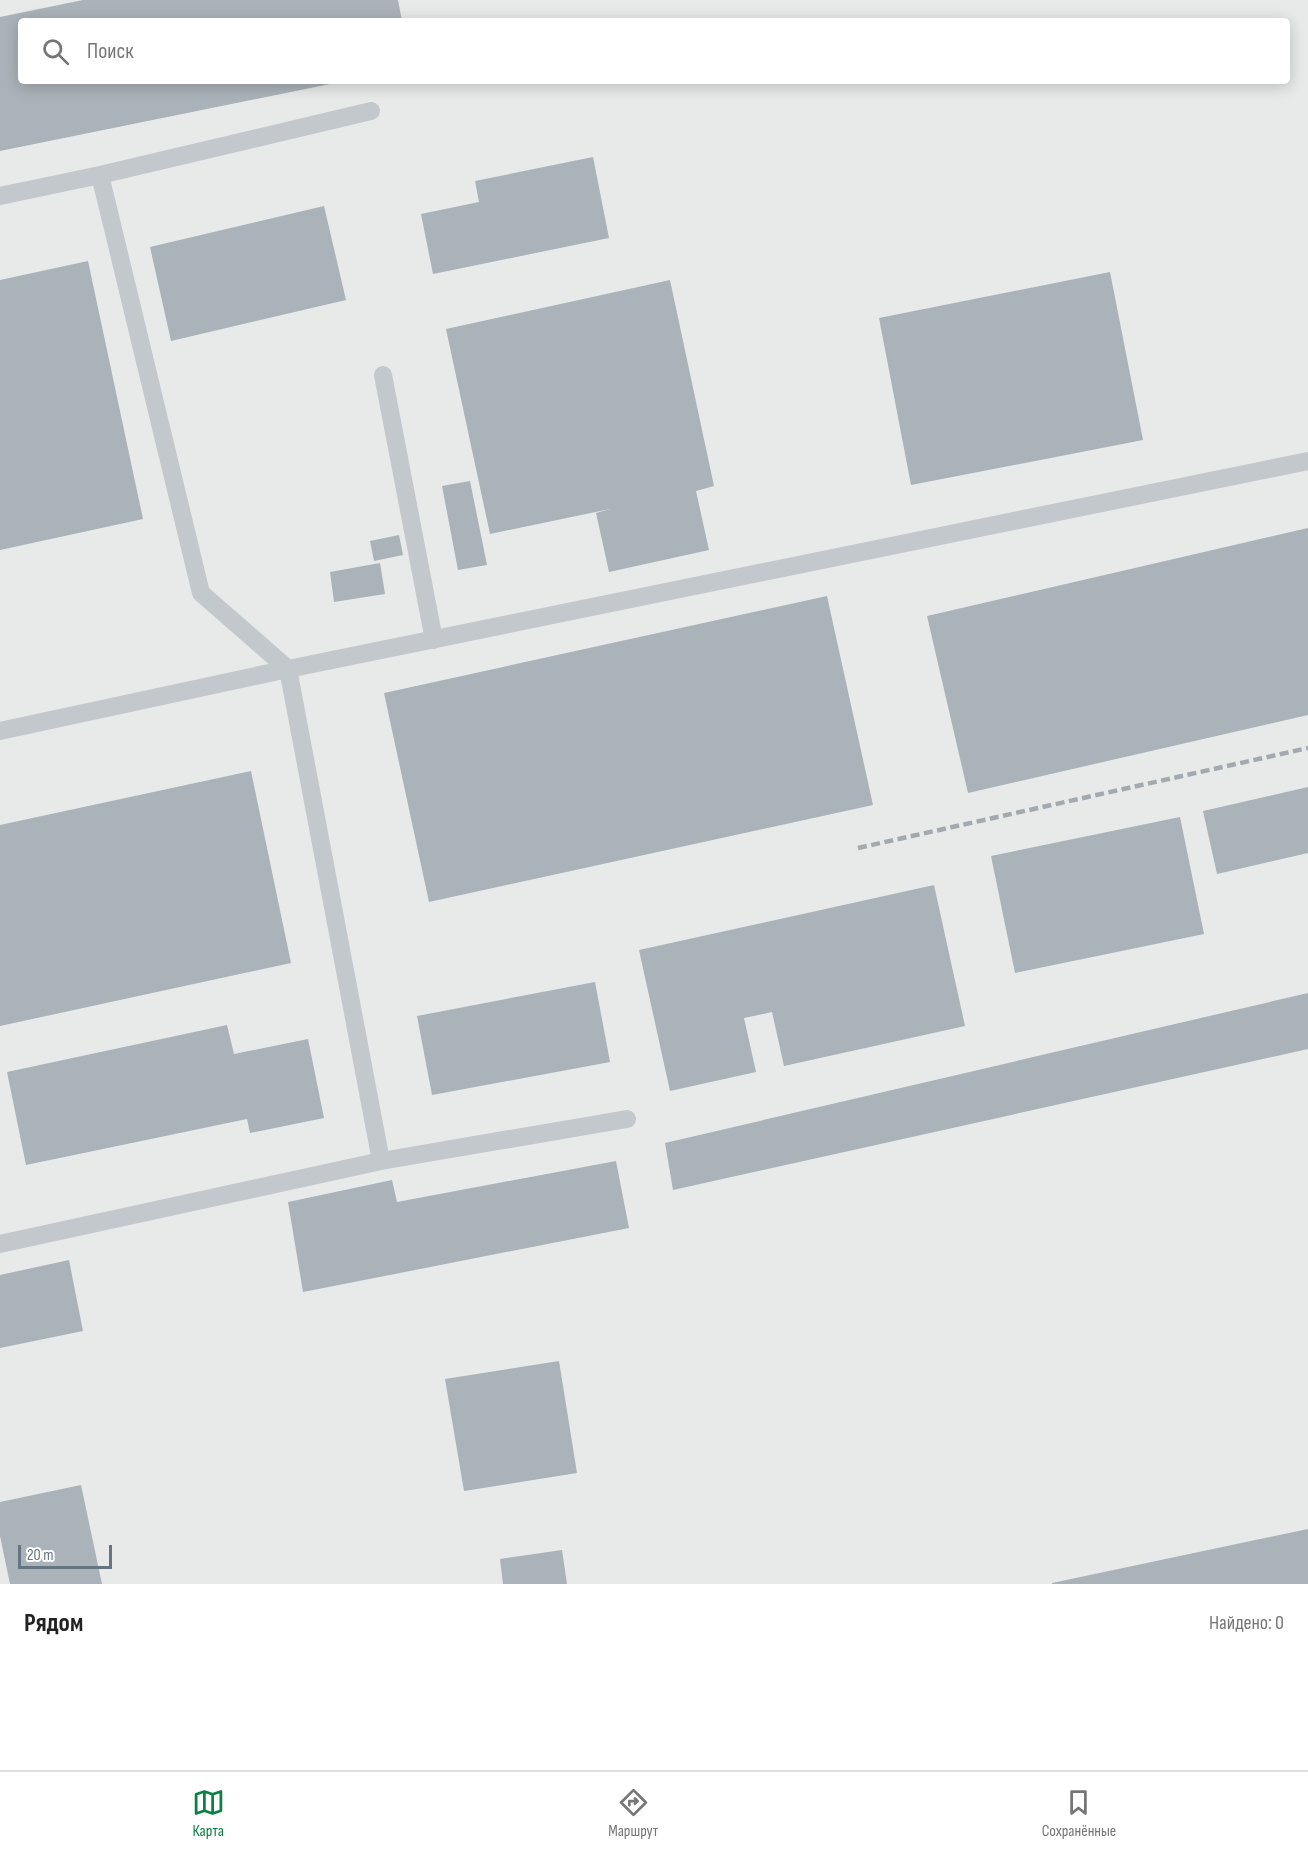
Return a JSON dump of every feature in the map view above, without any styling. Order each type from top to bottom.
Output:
[{"type":"lane","points":[[0,196],[100,175],[371,111]]},
{"type":"lane","points":[[100,175],[201,593],[288,669],[381,1161]]},
{"type":"lane","points":[[383,375],[434,640]]},
{"type":"lane","points":[[0,731],[288,669],[1308,461]]},
{"type":"lane","points":[[0,1244],[381,1161],[627,1119]]},
{"type":"shaded area","points":[[0,0],[1308,0],[1308,1584],[0,1584]]},
{"type":"building","points":[[83,0],[398,0],[401,18],[18,18],[18,84],[330,84],[0,151],[0,17]]},
{"type":"building","points":[[593,157],[609,238],[433,274],[421,214],[479,202],[475,181]]},
{"type":"building","points":[[324,206],[346,300],[171,341],[150,247]]},
{"type":"building","points":[[88,261],[143,519],[0,550],[0,280]]},
{"type":"building","points":[[1110,272],[1143,440],[911,485],[879,318]]},
{"type":"building","points":[[670,280],[714,486],[696,491],[709,550],[609,572],[596,513],[610,509],[490,534],[446,329]]},
{"type":"building","points":[[470,481],[487,565],[458,570],[442,486]]},
{"type":"building","points":[[1308,528],[1308,715],[968,793],[927,616]]},
{"type":"building","points":[[399,535],[403,555],[374,561],[370,541]]},
{"type":"building","points":[[380,563],[385,594],[334,602],[330,572]]},
{"type":"building","points":[[827,596],[873,805],[429,902],[384,693]]},
{"type":"building","points":[[251,771],[291,963],[0,1026],[0,825]]},
{"type":"building","points":[[1308,787],[1308,853],[1217,874],[1203,811]]},
{"type":"building","points":[[1180,817],[1204,934],[1015,973],[991,856]]},
{"type":"building","points":[[934,885],[965,1026],[784,1066],[772,1012],[744,1018],[756,1072],[670,1091],[639,950]]},
{"type":"building","points":[[595,982],[610,1062],[432,1095],[417,1016]]},
{"type":"building","points":[[1308,993],[1308,1049],[673,1190],[665,1143]]},
{"type":"building","points":[[227,1025],[234,1054],[308,1039],[324,1118],[250,1133],[247,1119],[26,1165],[7,1072]]},
{"type":"building","points":[[616,1161],[629,1228],[303,1292],[288,1202],[392,1180],[397,1202]]},
{"type":"building","points":[[69,1260],[83,1331],[0,1348],[0,1275]]},
{"type":"building","points":[[559,1361],[577,1473],[464,1491],[445,1379]]},
{"type":"building","points":[[81,1485],[102,1584],[10,1584],[0,1536],[0,1502]]},
{"type":"building","points":[[1308,1529],[1308,1584],[1052,1584],[1052,1583]]},
{"type":"building","points":[[562,1550],[567,1584],[503,1584],[500,1559]]},
{"type":"railway","points":[[858,848],[1308,748]]}]
